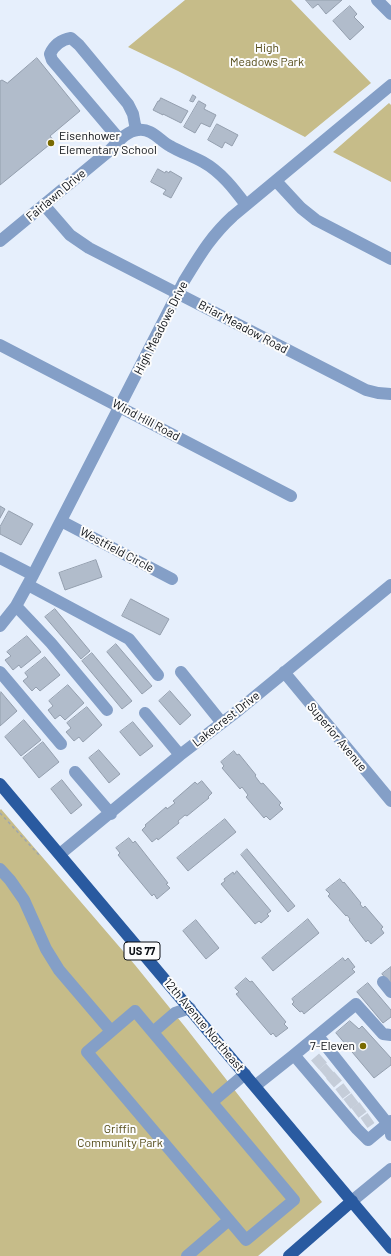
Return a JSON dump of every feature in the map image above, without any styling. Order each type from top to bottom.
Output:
[{"type":"main road","name":"12th Avenue Northeast","points":[[0,784],[391,1248]]},
{"type":"main road","points":[[289,1256],[352,1202]]},
{"type":"street","points":[[377,0],[391,14]]},
{"type":"street","points":[[120,140],[52,60],[50,54],[53,48],[63,39],[71,38],[79,45],[128,104],[133,114],[136,130],[153,133],[168,145],[204,162],[232,186],[246,205]]},
{"type":"street","name":"High Meadows Drive","points":[[0,626],[16,606],[178,293],[214,234],[246,205],[391,85]]},
{"type":"street","name":"Fairlawn Drive","points":[[0,240],[109,151],[120,140],[130,132],[136,130]]},
{"type":"street","points":[[276,181],[301,208],[316,220],[391,259]]},
{"type":"street","name":"Briar Meadow Road","points":[[44,205],[63,228],[78,241],[366,390],[391,394]]},
{"type":"street","name":"Wind Hill Road","points":[[0,345],[292,496]]},
{"type":"street","name":"Westfield Circle","points":[[61,521],[172,579]]},
{"type":"street","points":[[0,558],[30,580],[129,639],[158,674]]},
{"type":"street","name":"Lakecrest Drive","points":[[60,854],[111,814],[180,755],[390,589]]},
{"type":"street","points":[[16,606],[51,643],[107,710]]},
{"type":"street","points":[[0,672],[61,744]]},
{"type":"street","points":[[181,672],[222,723]]},
{"type":"street","name":"Superior Avenue","points":[[284,672],[391,801]]},
{"type":"street","points":[[145,712],[180,755]]},
{"type":"street","points":[[75,772],[111,814]]},
{"type":"street","points":[[0,869],[24,900],[46,949],[60,970],[111,1031]]},
{"type":"street","points":[[383,982],[391,992]]},
{"type":"street","points":[[255,1086],[356,1004],[383,1034],[391,1035]]},
{"type":"street","points":[[153,1032],[175,1013],[190,1008]]},
{"type":"street","points":[[135,1011],[294,1200],[246,1240],[87,1052],[111,1031],[135,1011]]},
{"type":"street","points":[[318,1036],[319,1061],[367,1121],[389,1129]]},
{"type":"street","points":[[294,1055],[319,1061],[367,1121],[368,1140],[389,1129]]},
{"type":"street","points":[[212,1102],[245,1074]]},
{"type":"street","points":[[352,1202],[391,1169]]},
{"type":"street","points":[[187,1256],[229,1220]]},
{"type":"path","points":[[0,813],[40,856]]},
{"type":"green space","name":"High Meadows Park","points":[[185,0],[291,0],[371,83],[305,137],[178,71],[128,47]]},
{"type":"green space","points":[[389,103],[391,105],[391,182],[333,152]]},
{"type":"green space","name":"Griffin Community Park","points":[[1,809],[135,965],[322,1202],[258,1256],[0,1256]]},
{"type":"building","points":[[306,0],[342,0],[326,14],[318,4],[313,8]]},
{"type":"building","points":[[350,6],[357,14],[354,17],[364,27],[350,40],[333,21]]},
{"type":"building","points":[[37,58],[80,111],[50,136],[54,141],[0,185],[0,81],[2,80],[7,83]]},
{"type":"building","points":[[193,95],[196,97],[193,102],[190,101]]},
{"type":"building","points":[[161,98],[188,111],[181,123],[153,110]]},
{"type":"building","points":[[199,101],[206,105],[204,109],[216,115],[210,127],[201,123],[195,133],[184,127]]},
{"type":"building","points":[[217,124],[238,135],[232,146],[225,142],[222,148],[208,140]]},
{"type":"building","points":[[158,169],[165,173],[166,171],[169,173],[170,171],[182,178],[171,198],[163,194],[166,190],[151,182]]},
{"type":"building","points":[[0,506],[5,509],[0,518]]},
{"type":"building","points":[[9,511],[33,524],[21,545],[0,534],[0,527]]},
{"type":"building","points":[[96,560],[102,577],[65,590],[59,573]]},
{"type":"building","points":[[131,599],[169,619],[160,635],[122,616]]},
{"type":"building","points":[[55,609],[90,651],[81,659],[45,617]]},
{"type":"building","points":[[27,636],[41,652],[21,668],[19,665],[13,670],[5,660],[11,656],[7,652]]},
{"type":"building","points":[[116,644],[152,686],[142,694],[107,652]]},
{"type":"building","points":[[92,653],[132,701],[122,709],[82,661]]},
{"type":"building","points":[[45,657],[60,675],[40,691],[36,687],[32,691],[23,681],[28,677],[25,673]]},
{"type":"building","points":[[68,685],[84,703],[65,720],[60,715],[55,719],[48,710],[53,706],[49,701]]},
{"type":"building","points":[[170,691],[191,715],[180,725],[159,701]]},
{"type":"building","points":[[1,692],[17,711],[0,726],[0,693]]},
{"type":"building","points":[[87,707],[102,725],[83,742],[79,737],[74,741],[66,732],[71,728],[67,723]]},
{"type":"building","points":[[24,720],[41,740],[21,756],[5,737]]},
{"type":"building","points":[[133,722],[153,746],[140,756],[120,732]]},
{"type":"building","points":[[43,742],[59,762],[39,778],[23,758]]},
{"type":"building","points":[[99,750],[120,774],[109,783],[89,758]]},
{"type":"building","points":[[234,751],[237,755],[239,754],[256,775],[255,776],[261,784],[263,783],[281,803],[279,805],[283,809],[270,820],[266,816],[264,818],[246,797],[248,795],[242,787],[240,789],[222,768],[224,766],[221,762]]},
{"type":"building","points":[[62,780],[82,805],[71,814],[51,789]]},
{"type":"building","points":[[202,781],[212,793],[208,797],[209,798],[187,816],[185,815],[178,821],[179,823],[158,840],[157,838],[152,842],[142,830],[146,826],[145,825],[166,807],[167,809],[175,803],[173,801],[195,782],[197,784]]},
{"type":"building","points":[[225,819],[236,832],[188,871],[177,858]]},
{"type":"building","points":[[129,838],[133,843],[135,841],[168,883],[166,884],[170,888],[157,899],[154,894],[152,896],[118,855],[120,853],[116,848]]},
{"type":"building","points":[[247,849],[295,906],[288,912],[241,855]]},
{"type":"building","points":[[237,871],[271,911],[267,914],[269,916],[261,923],[259,921],[255,924],[221,884],[225,881],[224,879],[233,872],[234,874]]},
{"type":"building","points":[[340,879],[361,903],[360,904],[363,908],[365,906],[383,927],[381,929],[384,933],[371,944],[368,940],[366,942],[349,920],[350,919],[347,915],[346,916],[328,896],[330,894],[326,890]]},
{"type":"building","points":[[308,919],[319,933],[273,971],[262,958]]},
{"type":"building","points":[[196,920],[219,948],[206,959],[183,931]]},
{"type":"building","points":[[343,958],[345,961],[348,958],[355,967],[352,969],[355,972],[304,1014],[302,1011],[300,1012],[292,1004],[294,1002],[292,999]]},
{"type":"building","points":[[391,967],[391,985],[382,974]]},
{"type":"building","points":[[246,978],[250,982],[252,981],[286,1022],[284,1024],[288,1028],[276,1037],[273,1033],[271,1035],[236,994],[239,992],[235,988]]},
{"type":"building","points":[[368,983],[391,1010],[391,1017],[383,1023],[357,992]]},
{"type":"building","name":"7-Eleven","points":[[350,1021],[359,1029],[362,1026],[391,1058],[391,1065],[374,1078],[336,1033]]},
{"type":"tunnel","points":[[315,1065],[323,1058]]},
{"type":"tunnel","points":[[323,1074],[330,1068]]},
{"type":"tunnel","points":[[330,1083],[338,1076]]},
{"type":"tunnel","points":[[339,1094],[347,1088]]},
{"type":"tunnel","points":[[347,1104],[355,1098]]},
{"type":"tunnel","points":[[355,1113],[363,1107]]},
{"type":"tunnel","points":[[364,1123],[371,1118]]},
{"type":"place","name":"Eisenhower Elementary School","points":[[51,143]]},
{"type":"place","name":"7-Eleven","points":[[363,1046]]}]
